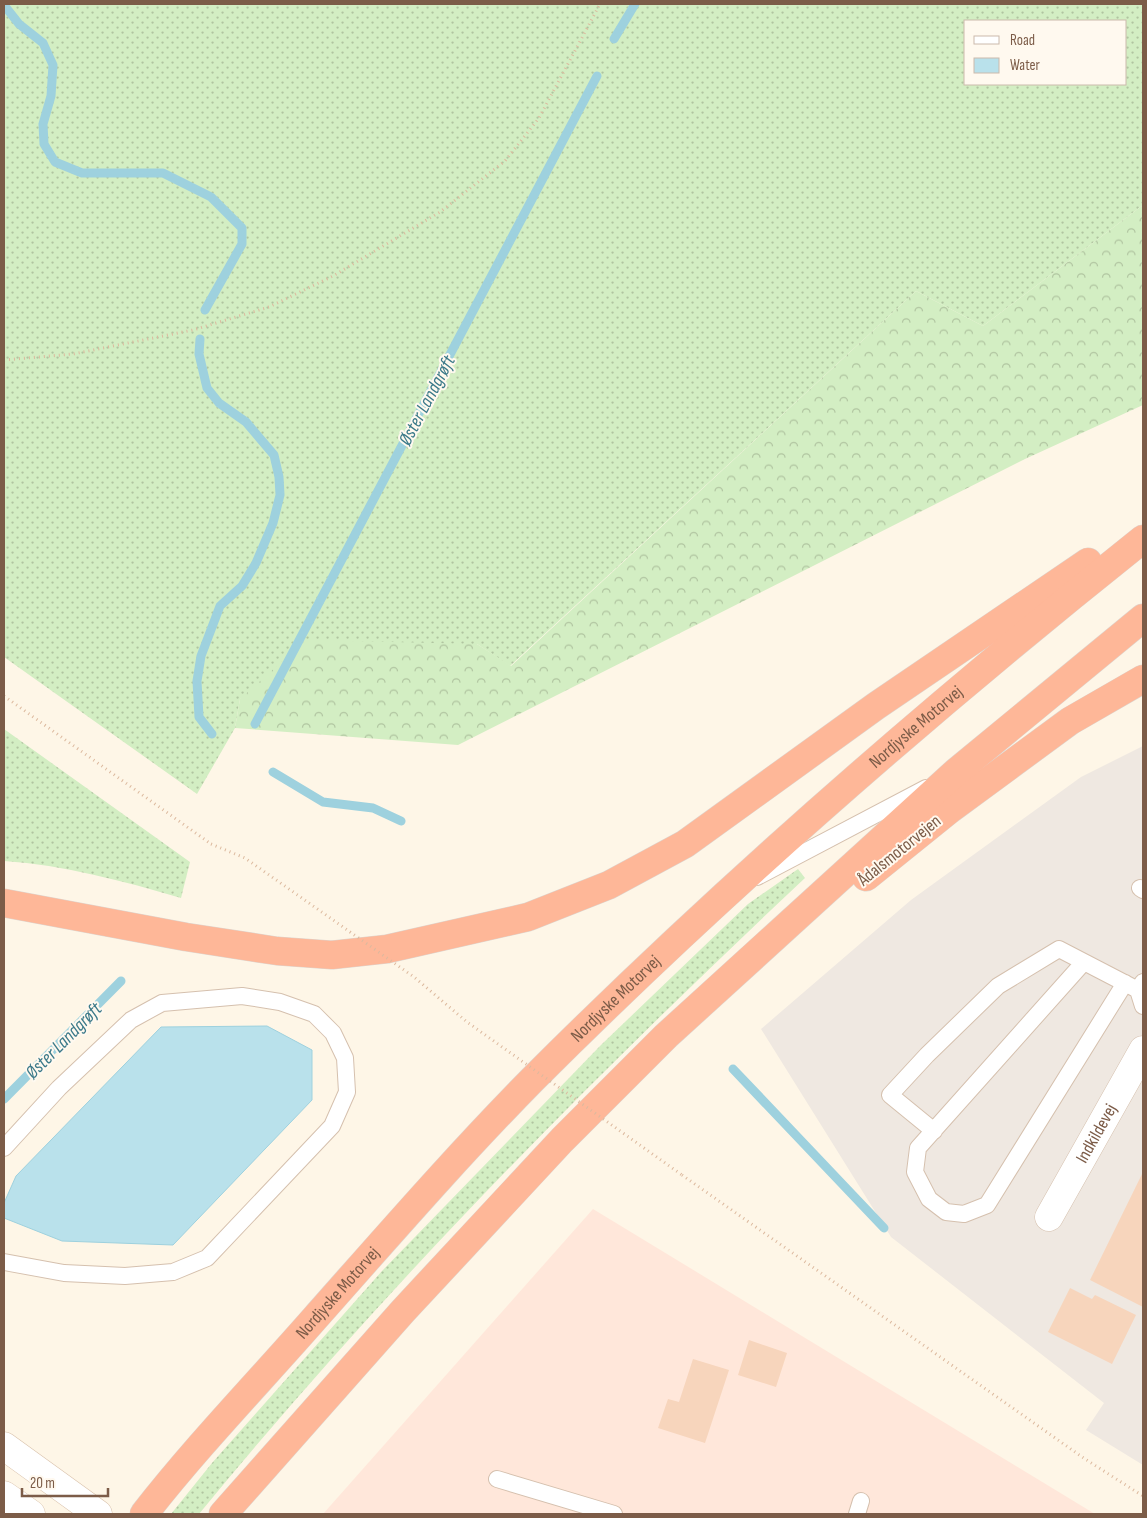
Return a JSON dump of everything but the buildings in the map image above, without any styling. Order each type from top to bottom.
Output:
[{"type":"highway","points":[[4,904],[195,939],[277,951],[332,955],[387,949],[528,917],[609,885],[685,844],[876,706],[1143,525]]},
{"type":"highway","name":"Nordjyske Motorvej","points":[[144,1514],[376,1250],[530,1082],[640,975],[902,738],[1064,602],[1143,539]]},
{"type":"highway","points":[[223,1514],[403,1310],[562,1140],[666,1036],[956,772],[1143,618]]},
{"type":"highway","name":"Ådalsmotorvejen","points":[[666,1036],[949,810],[1070,720],[1143,679]]},
{"type":"street","name":"Indkildevej","points":[[1049,1217],[1143,1050]]},
{"type":"street","points":[[13,1453],[98,1514]]},
{"type":"street","points":[[4,1495],[31,1514]]},
{"type":"lane","points":[[731,891],[956,772]]},
{"type":"lane","points":[[934,1131],[890,1095],[927,1055],[998,986],[1059,949],[1136,985],[1143,1006]]},
{"type":"lane","points":[[1084,962],[918,1148],[915,1172],[929,1199],[946,1212],[964,1214],[987,1205],[1136,985]]},
{"type":"lane","points":[[4,1148],[60,1088],[132,1020],[162,1003],[242,996],[280,1002],[314,1014],[333,1033],[345,1058],[346,1092],[332,1126],[207,1258],[173,1272],[125,1276],[64,1273],[4,1262]]},
{"type":"lane","points":[[497,1479],[614,1514]]},
{"type":"path","points":[[4,360],[74,354],[213,325],[269,307],[333,276],[440,212],[504,160],[539,118],[600,4]]},
{"type":"path","points":[[4,696],[211,844],[245,858],[414,977],[467,1022],[682,1175],[1085,1460],[1143,1496]]},
{"type":"shaded area","points":[[1143,746],[1143,1465],[1086,1430],[1104,1403],[891,1237],[761,1029],[911,900],[1081,777]]},
{"type":"shaded area","points":[[593,1209],[1095,1514],[323,1514]]},
{"type":"green space","points":[[4,4],[1143,4],[1143,205],[983,326],[916,291],[510,666],[477,644],[240,699],[235,728],[197,794],[4,657]]},
{"type":"green space","points":[[1143,205],[1143,405],[1025,459],[458,745],[235,728],[240,699],[306,640],[477,644],[511,666],[916,291],[983,326]]},
{"type":"green space","points":[[4,729],[190,862],[181,898],[71,870],[4,861]]},
{"type":"green space","points":[[798,869],[805,878],[646,1030],[492,1186],[342,1347],[199,1514],[171,1514],[212,1463],[382,1271],[601,1045],[748,904]]},
{"type":"water","points":[[267,1026],[312,1050],[312,1100],[173,1245],[62,1241],[4,1218],[4,1203],[16,1176],[161,1027]]},
{"type":"waterway","name":"Øster Landgrøft","points":[[614,39],[635,4]]},
{"type":"waterway","points":[[4,5],[19,24],[43,43],[53,65],[51,96],[43,124],[44,144],[55,162],[82,173],[163,173],[211,197],[242,228],[242,244],[205,310]]},
{"type":"waterway","name":"Øster Landgrøft","points":[[255,724],[597,76]]},
{"type":"waterway","points":[[200,339],[199,354],[207,388],[219,403],[246,422],[274,455],[279,477],[280,495],[273,523],[256,563],[242,586],[220,606],[201,656],[197,681],[199,717],[212,734]]},
{"type":"waterway","points":[[273,772],[323,802],[373,808],[401,821]]},
{"type":"waterway","name":"Øster Landgrøft","points":[[4,1099],[121,981]]},
{"type":"waterway","points":[[733,1069],[884,1228]]}]
